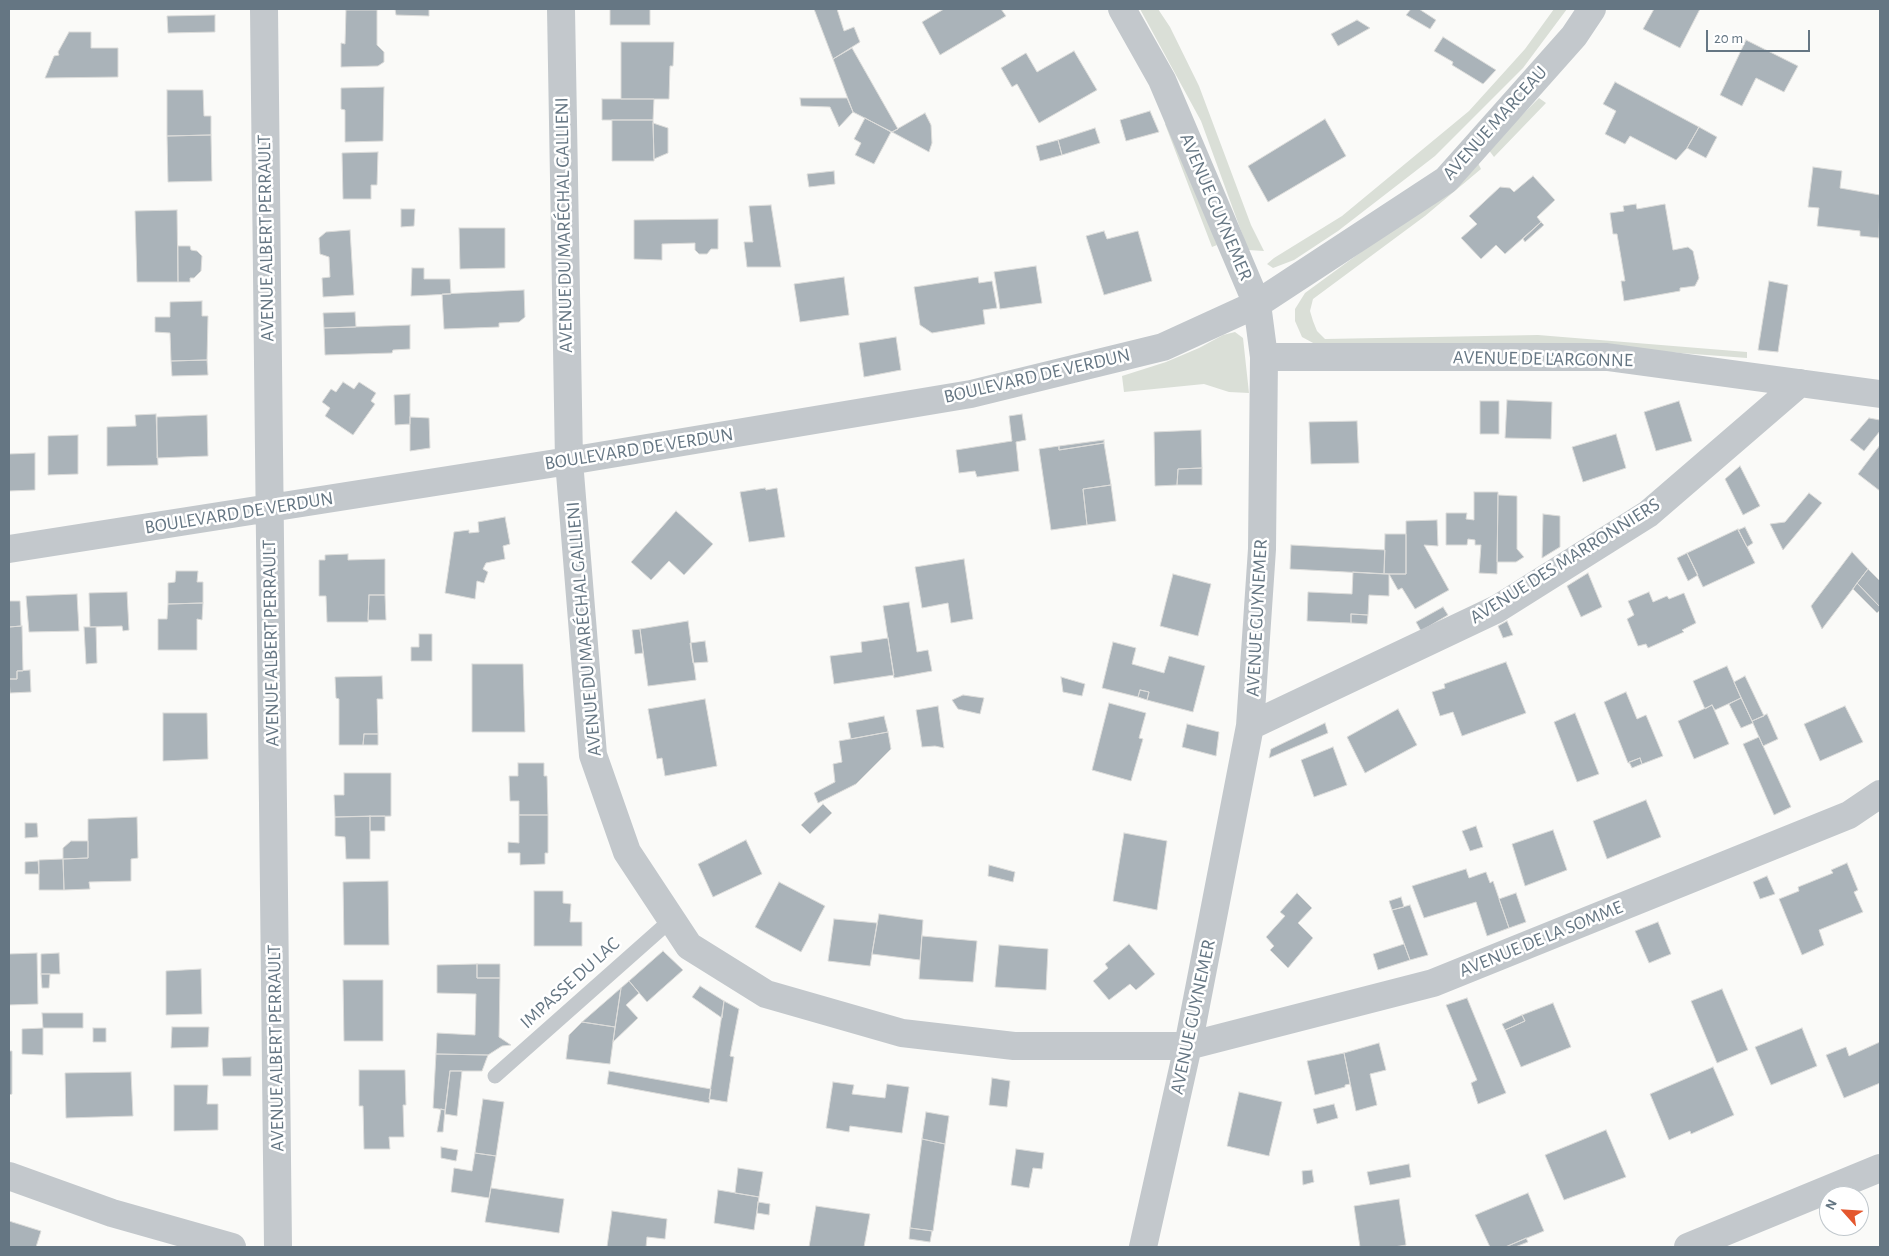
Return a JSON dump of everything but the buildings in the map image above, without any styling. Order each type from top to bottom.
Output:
[{"type":"street","name":"AVENUE ALBERT PERRAULT","points":[[264,9],[278,1247]]},
{"type":"street","name":"AVENUE DU MARÉCHAL GALLIENI","points":[[561,9],[569,461],[593,755],[627,852],[688,946],[766,994],[902,1033],[1014,1046],[1188,1046]]},
{"type":"street","name":"AVENUE GUYNEMER","points":[[1122,9],[1162,80],[1257,304],[1264,357],[1262,549],[1250,726],[1188,1046],[1144,1247]]},
{"type":"street","name":"AVENUE MARCEAU","points":[[1257,304],[1446,180],[1574,36],[1592,9]]},
{"type":"street","name":"BOULEVARD DE VERDUN","points":[[9,549],[569,461],[971,394],[1163,347],[1257,304]]},
{"type":"street","name":"AVENUE DE L'ARGONNE","points":[[1264,357],[1607,357],[1880,394]]},
{"type":"street","name":"AVENUE DES MARRONNIERS","points":[[1250,726],[1497,609],[1648,514],[1800,383]]},
{"type":"street","name":"AVENUE DE LA SOMME","points":[[1188,1046],[1433,982],[1850,815],[1880,794]]},
{"type":"street","points":[[1688,1247],[1880,1168]]},
{"type":"street","points":[[9,1176],[112,1213],[232,1247]]},
{"type":"lane","name":"IMPASSE DU LAC","points":[[495,1076],[671,920]]},
{"type":"shaded area","points":[[1140,9],[1158,9],[1170,27],[1199,86],[1251,225],[1264,251],[1248,250],[1201,121]]},
{"type":"shaded area","points":[[1554,9],[1567,9],[1523,68],[1435,156],[1338,231],[1294,260],[1273,268],[1267,264],[1342,216],[1469,111],[1525,49]]},
{"type":"shaded area","points":[[1539,98],[1546,103],[1494,157],[1488,149]]},
{"type":"shaded area","points":[[1171,122],[1217,245],[1212,247],[1165,124]]},
{"type":"shaded area","points":[[1477,161],[1481,169],[1425,216],[1313,299],[1310,311],[1313,321],[1317,331],[1325,339],[1538,335],[1747,352],[1747,358],[1560,344],[1315,344],[1302,337],[1295,321],[1295,309],[1305,293],[1413,214]]},
{"type":"shaded area","points":[[1235,332],[1243,338],[1249,393],[1229,392],[1204,384],[1124,392],[1122,376],[1166,362],[1223,335]]}]
